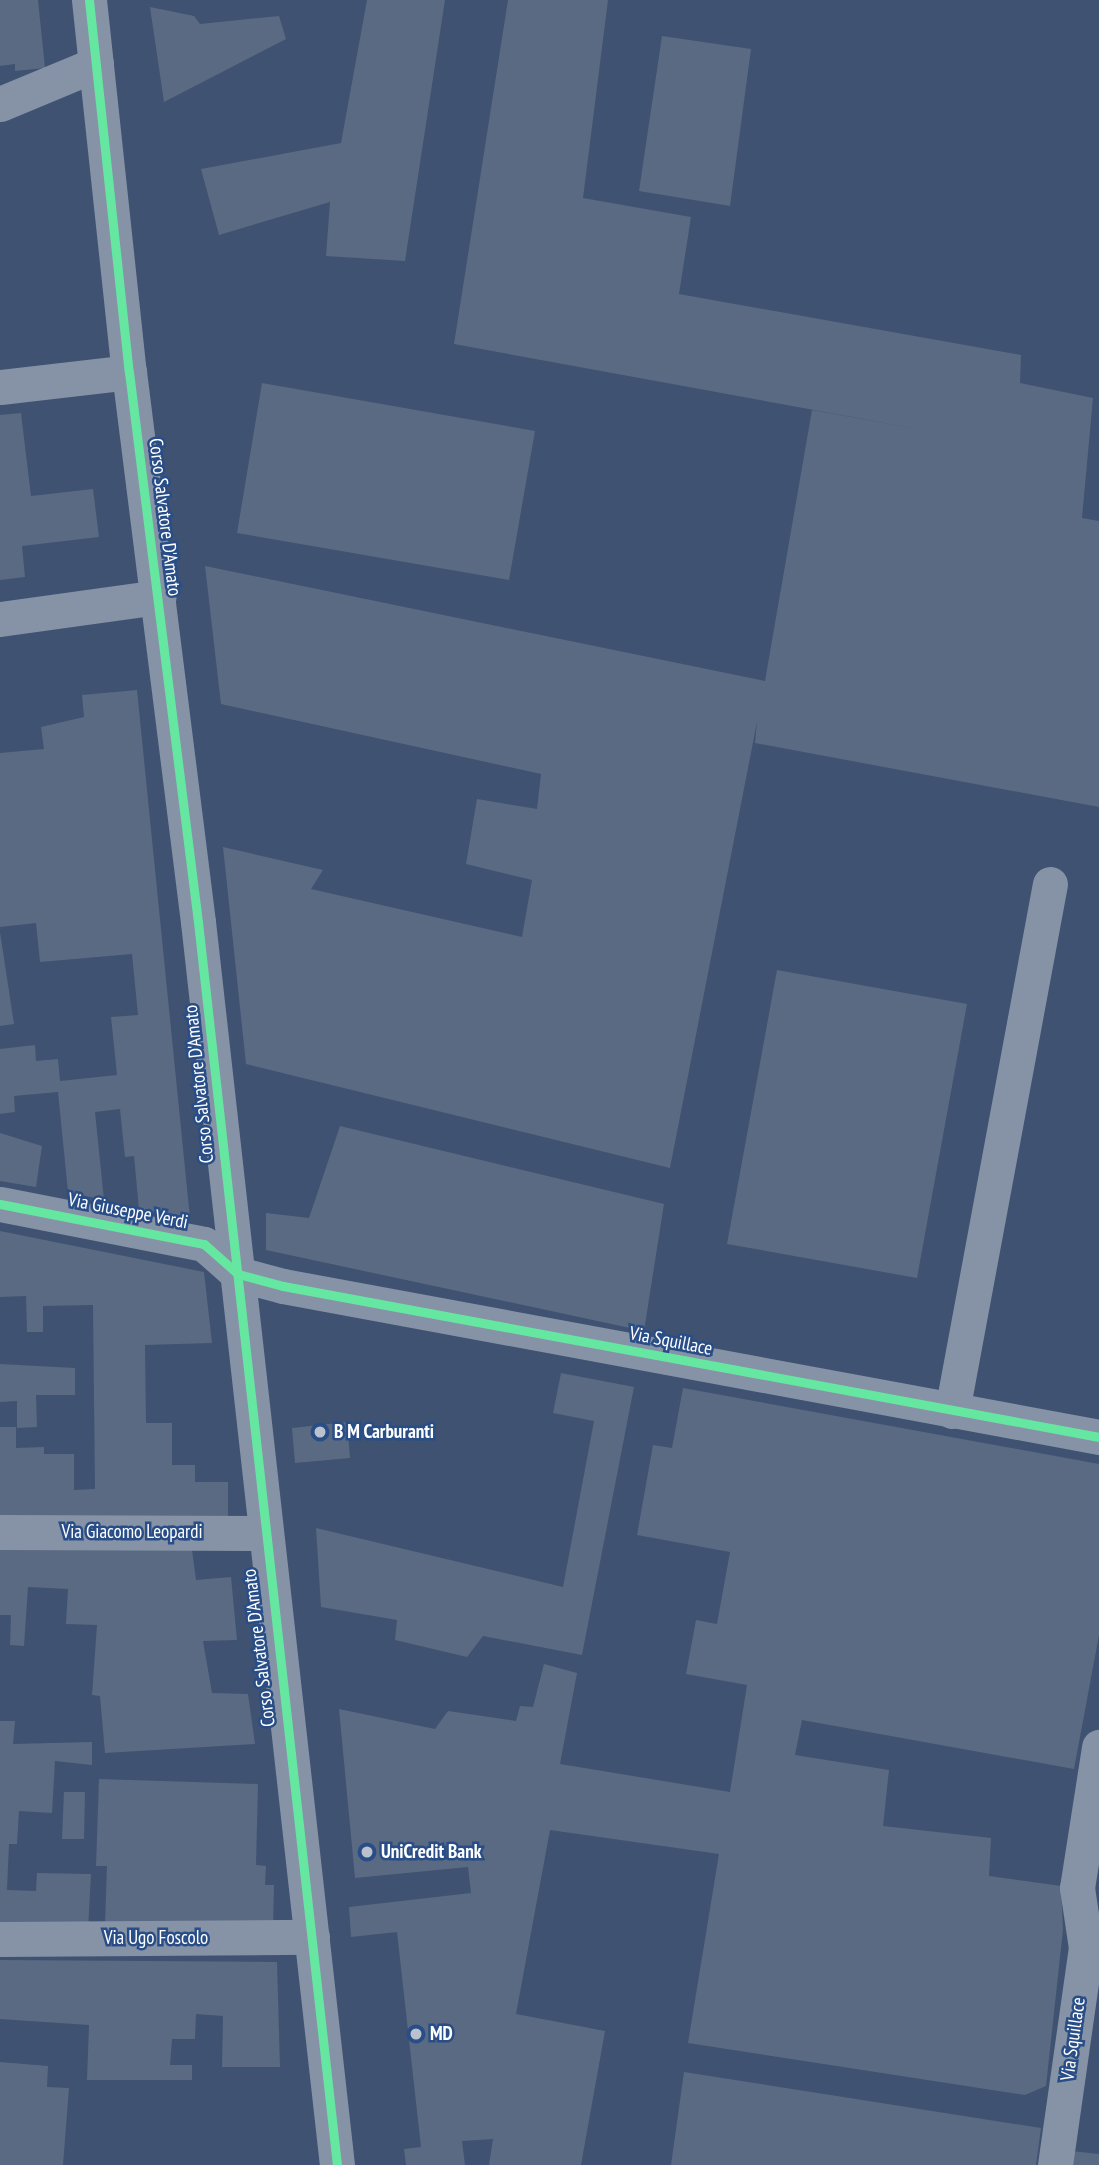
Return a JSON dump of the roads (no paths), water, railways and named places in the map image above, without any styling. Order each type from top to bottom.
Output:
[{"type":"street","name":"Corso Salvatore D'Amato","points":[[89,0],[129,372],[238,1274],[263,1533],[337,2165]]},
{"type":"street","points":[[0,104],[96,64]]},
{"type":"street","points":[[0,387],[129,372]]},
{"type":"street","points":[[0,619],[158,597]]},
{"type":"street","points":[[951,1411],[1050,884]]},
{"type":"street","name":"Via Giuseppe Verdi","points":[[0,1204],[204,1244],[238,1274]]},
{"type":"street","name":"Via Squillace","points":[[238,1274],[1099,1437]]},
{"type":"street","name":"Via Giacomo Leopardi","points":[[0,1532],[263,1533]]},
{"type":"street","name":"Via Squillace","points":[[1055,2165],[1086,1948],[1077,1888],[1099,1747]]},
{"type":"street","name":"Via Ugo Foscolo","points":[[0,1939],[312,1937]]},
{"type":"place","name":"B M Carburanti","points":[[320,1432]]},
{"type":"place","name":"UniCredit Bank","points":[[367,1852]]},
{"type":"place","name":"MD","points":[[416,2034]]}]
